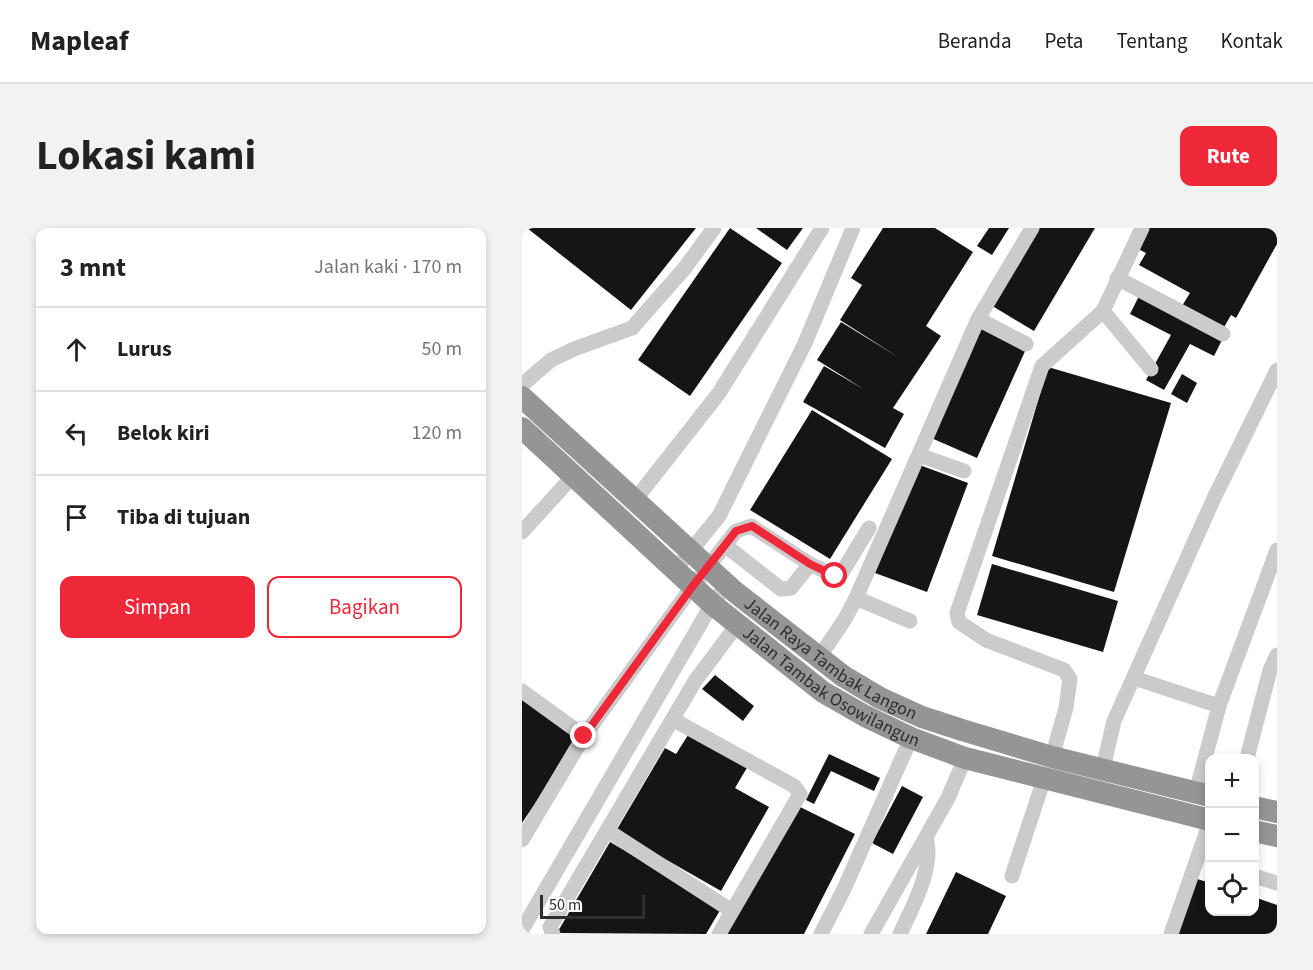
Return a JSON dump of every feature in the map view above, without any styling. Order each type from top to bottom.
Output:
[{"type":"highway","name":"Jalan Raya Tambak Langon","points":[[522,397],[727,585],[818,659],[880,698],[922,717],[1052,757],[1203,794]]},
{"type":"highway","name":"Jalan Tambak Osowilangun","points":[[522,428],[711,604],[823,692],[865,716],[911,738],[964,758],[1205,820]]},
{"type":"highway","points":[[1259,808],[1277,812]]},
{"type":"highway","points":[[1259,832],[1277,836]]},
{"type":"lane","points":[[522,385],[551,360],[632,328],[684,269],[714,228]]},
{"type":"lane","points":[[634,500],[719,393],[822,228]]},
{"type":"lane","points":[[676,569],[719,516],[804,343],[853,228]]},
{"type":"lane","points":[[818,659],[856,598],[978,320],[1032,228]]},
{"type":"lane","points":[[1052,757],[1066,708],[1070,679],[1064,670],[986,640],[959,622],[957,613],[1042,366],[1102,311],[1142,228]]},
{"type":"lane","points":[[1117,278],[1223,334]]},
{"type":"lane","points":[[1102,311],[1151,369]]},
{"type":"lane","points":[[978,320],[1026,344]]},
{"type":"lane","points":[[1103,768],[1114,721],[1214,498],[1277,370]]},
{"type":"lane","points":[[919,455],[964,471]]},
{"type":"lane","points":[[522,532],[573,476]]},
{"type":"lane","points":[[522,840],[584,736],[692,587],[736,531],[752,526],[810,564],[835,576],[841,574],[869,528]]},
{"type":"lane","points":[[726,546],[781,589],[791,588],[810,564]]},
{"type":"lane","points":[[1203,794],[1219,706],[1277,550]]},
{"type":"lane","points":[[522,930],[711,604],[727,585]]},
{"type":"lane","points":[[856,598],[910,621]]},
{"type":"lane","points":[[553,934],[550,927],[695,681],[737,625]]},
{"type":"lane","points":[[1248,754],[1270,670],[1277,655]]},
{"type":"lane","points":[[1134,678],[1219,706]]},
{"type":"lane","points":[[522,691],[584,736]]},
{"type":"lane","points":[[674,720],[794,786],[800,794],[719,934]]},
{"type":"lane","points":[[821,934],[844,889],[911,738]]},
{"type":"lane","points":[[871,934],[948,798],[964,758]]},
{"type":"lane","points":[[1012,876],[1044,779]]},
{"type":"lane","points":[[608,831],[732,910]]},
{"type":"lane","points":[[900,934],[927,864],[929,849],[926,838]]},
{"type":"lane","points":[[1171,934],[1203,860]]},
{"type":"lane","points":[[1259,878],[1277,883]]},
{"type":"building","points":[[527,228],[696,228],[631,310]]},
{"type":"building","points":[[730,228],[782,263],[690,396],[638,360]]},
{"type":"building","points":[[756,228],[803,228],[787,250]]},
{"type":"building","points":[[883,228],[935,228],[973,252],[926,326],[941,336],[893,408],[904,414],[885,448],[803,402],[824,366],[865,390],[817,360],[841,322],[898,357],[840,320],[862,285],[851,278]]},
{"type":"building","points":[[989,228],[1009,228],[992,255],[977,246]]},
{"type":"building","points":[[1035,228],[1095,228],[1034,331],[989,304]]},
{"type":"building","points":[[1146,228],[1277,228],[1277,244],[1236,318],[1231,315],[1223,329],[1182,306],[1190,293],[1139,265],[1146,253],[1136,248]]},
{"type":"building","points":[[1139,296],[1223,338],[1214,356],[1190,344],[1164,390],[1146,380],[1171,335],[1130,314]]},
{"type":"building","points":[[978,327],[1026,349],[977,458],[929,437]]},
{"type":"building","points":[[1048,367],[1171,403],[1114,592],[992,556]]},
{"type":"building","points":[[1182,374],[1197,383],[1187,403],[1171,394]]},
{"type":"building","points":[[812,410],[892,459],[830,559],[750,510]]},
{"type":"building","points":[[917,464],[968,483],[927,592],[875,573]]},
{"type":"building","points":[[992,564],[1118,601],[1103,652],[977,615]]},
{"type":"building","points":[[715,675],[754,706],[743,721],[702,689]]},
{"type":"building","points":[[522,700],[579,738],[522,823]]},
{"type":"building","points":[[690,732],[748,766],[735,788],[769,807],[721,891],[616,831],[665,748],[676,754]]},
{"type":"building","points":[[829,754],[880,778],[874,791],[831,771],[814,804],[806,800]]},
{"type":"building","points":[[902,786],[923,797],[893,854],[872,843]]},
{"type":"building","points":[[796,805],[855,834],[804,934],[725,934]]},
{"type":"building","points":[[610,842],[722,907],[706,934],[557,933]]},
{"type":"building","points":[[956,872],[1006,896],[988,934],[926,934]]},
{"type":"building","points":[[1194,878],[1205,881],[1205,916],[1259,916],[1259,899],[1277,905],[1277,934],[1176,934]]},
{"type":"route","points":[[584,736],[692,587],[736,531],[752,526],[810,564],[835,576]]}]
